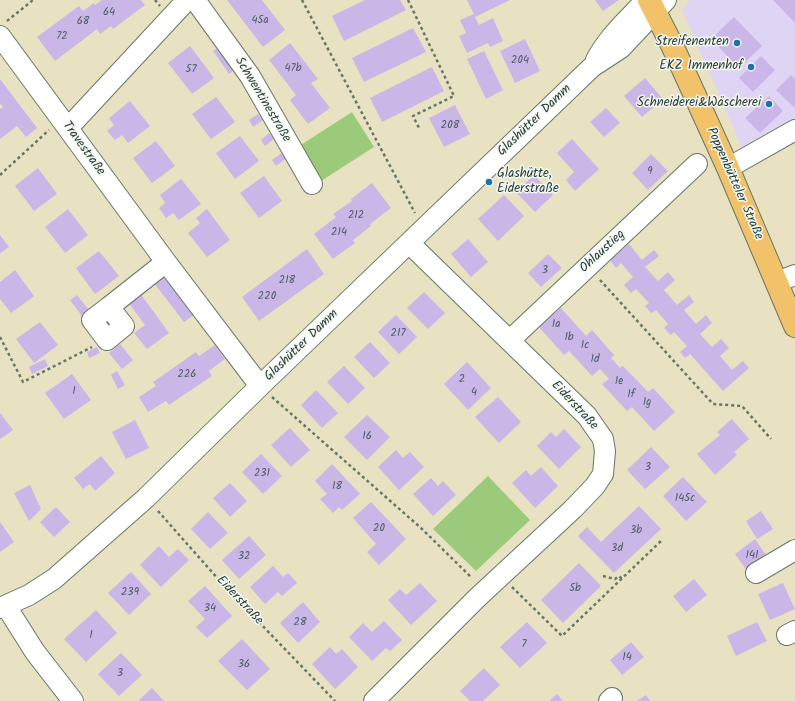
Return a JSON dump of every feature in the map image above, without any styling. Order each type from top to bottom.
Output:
[{"type":"main road","name":"Poppenbütteler Straße","points":[[654,3],[728,168],[786,278],[795,326]]},
{"type":"street","points":[[64,123],[187,0]]},
{"type":"street","name":"Schwentinestraße","points":[[195,0],[250,76],[312,184]]},
{"type":"street","name":"Glashütter Damm","points":[[3,607],[29,595],[54,579],[146,498],[260,386],[592,67],[621,48],[654,3]]},
{"type":"street","name":"Travestraße","points":[[3,29],[64,123],[166,262],[260,386]]},
{"type":"street","points":[[728,168],[795,130]]},
{"type":"street","name":"Ohlaustieg","points":[[510,340],[697,164]]},
{"type":"street","name":"Eiderstraße","points":[[374,701],[477,598],[573,509],[595,486],[602,474],[605,459],[603,439],[587,416],[409,243]]},
{"type":"street","points":[[107,340],[92,320],[166,262]]},
{"type":"street","points":[[756,573],[795,550]]},
{"type":"street","points":[[3,607],[35,652],[73,701]]},
{"type":"path","points":[[3,29],[34,0]]},
{"type":"path","points":[[302,0],[423,229]]},
{"type":"path","points":[[408,0],[454,96],[413,116],[420,130]]},
{"type":"path","points":[[0,175],[64,123]]},
{"type":"path","points":[[588,267],[713,404],[742,406],[771,439]]},
{"type":"path","points":[[0,337],[23,382],[107,340]]},
{"type":"path","points":[[260,386],[421,528],[473,578],[466,585],[477,598]]},
{"type":"path","name":"Eiderstraße","points":[[146,498],[227,589],[335,701]]},
{"type":"path","points":[[500,576],[562,636],[661,541]]},
{"type":"path","points":[[603,576],[615,579],[619,576],[622,579]]},
{"type":"shaded area","name":"EKZ Immenhof","points":[[690,0],[795,0],[795,124],[744,152],[682,10]]},
{"type":"green space","points":[[352,112],[374,147],[318,183],[296,148]]},
{"type":"green space","points":[[488,476],[530,520],[476,571],[433,529]]},
{"type":"building","points":[[102,0],[141,0],[145,5],[113,29],[111,26],[100,34],[97,29],[55,61],[37,37],[79,6],[83,11],[94,3],[95,5]]},
{"type":"building","points":[[227,0],[262,0],[285,30],[263,47]]},
{"type":"building","points":[[365,0],[400,0],[406,10],[344,41],[332,16]]},
{"type":"building","points":[[467,0],[510,0],[475,17],[479,25],[493,18],[503,41],[490,47],[488,43],[467,53],[459,36],[466,33],[460,20],[474,14]]},
{"type":"building","points":[[595,0],[619,0],[603,11]]},
{"type":"building","points":[[773,0],[795,0],[795,23]]},
{"type":"building","name":"Streifenenten","points":[[734,17],[762,46],[739,68],[711,39]]},
{"type":"building","points":[[413,28],[426,52],[364,82],[352,58]]},
{"type":"building","points":[[525,39],[540,71],[515,83],[500,51]]},
{"type":"building","points":[[290,43],[318,79],[311,83],[330,108],[308,124],[290,100],[296,95],[269,60]]},
{"type":"building","points":[[222,45],[238,67],[229,74],[213,51]]},
{"type":"building","points":[[190,46],[214,78],[192,94],[168,63]]},
{"type":"building","points":[[484,51],[503,90],[486,99],[467,59]]},
{"type":"building","points":[[761,56],[775,70],[753,92],[739,78]]},
{"type":"building","points":[[432,67],[444,91],[382,122],[370,98]]},
{"type":"building","points":[[791,75],[795,79],[795,108],[776,90]]},
{"type":"building","points":[[645,78],[663,99],[642,117],[624,96]]},
{"type":"building","points":[[0,79],[37,128],[26,137],[17,126],[0,139],[0,109],[3,107],[0,103]]},
{"type":"building","points":[[769,96],[783,111],[760,133],[745,118]]},
{"type":"building","points":[[216,97],[235,122],[211,139],[192,114]]},
{"type":"building","points":[[130,101],[150,126],[128,143],[122,135],[115,140],[107,131],[114,125],[109,118]]},
{"type":"building","points":[[455,105],[470,134],[444,147],[429,118]]},
{"type":"building","points":[[606,108],[620,123],[604,137],[590,122]]},
{"type":"building","points":[[258,114],[263,120],[253,127],[249,120]]},
{"type":"building","points":[[269,133],[274,139],[265,146],[261,140]]},
{"type":"building","points":[[240,136],[259,161],[235,179],[216,153]]},
{"type":"building","points":[[572,139],[599,169],[575,191],[566,180],[574,172],[557,153]]},
{"type":"building","points":[[156,141],[175,166],[152,183],[133,158]]},
{"type":"building","points":[[283,152],[287,158],[276,166],[272,160]]},
{"type":"building","points":[[651,154],[668,171],[648,190],[632,173]]},
{"type":"building","points":[[38,168],[57,194],[34,211],[15,186]]},
{"type":"building","points":[[534,175],[553,195],[535,212],[516,192]]},
{"type":"building","points":[[264,176],[282,201],[259,218],[240,193]]},
{"type":"building","points":[[181,179],[201,204],[179,220],[173,213],[166,218],[159,208],[165,203],[160,195]]},
{"type":"building","points":[[372,183],[391,208],[370,224],[371,226],[353,240],[355,243],[333,259],[314,234],[336,217],[333,214],[352,201],[351,199]]},
{"type":"building","points":[[504,195],[524,216],[498,241],[478,219]]},
{"type":"building","points":[[68,209],[88,235],[65,253],[45,227]]},
{"type":"building","points":[[207,209],[230,240],[207,257],[188,233],[200,223],[196,218]]},
{"type":"building","points":[[0,235],[9,247],[0,253]]},
{"type":"building","points":[[468,239],[488,262],[471,277],[451,254]]},
{"type":"building","points":[[629,244],[642,260],[654,250],[659,256],[645,267],[658,281],[668,272],[675,280],[664,290],[677,305],[689,295],[694,302],[684,310],[696,324],[706,315],[712,323],[700,334],[712,347],[721,339],[729,348],[720,356],[732,370],[743,361],[749,368],[723,391],[690,354],[685,358],[680,352],[687,346],[674,332],[671,335],[664,328],[668,324],[656,310],[651,313],[645,306],[649,303],[636,289],[631,293],[624,285],[633,277],[621,263],[616,268],[610,260]]},
{"type":"building","points":[[307,249],[324,274],[259,321],[242,297]]},
{"type":"building","points":[[99,251],[119,276],[95,294],[76,268]]},
{"type":"building","points":[[548,254],[562,268],[541,287],[528,273]]},
{"type":"building","points":[[15,270],[34,296],[11,313],[0,299],[0,282]]},
{"type":"building","points":[[164,275],[194,315],[184,322],[154,283]]},
{"type":"building","points":[[424,292],[445,313],[428,329],[407,308]]},
{"type":"building","points":[[140,293],[169,333],[147,349],[134,333],[145,325],[128,302]]},
{"type":"building","points":[[77,295],[89,310],[82,316],[70,300]]},
{"type":"building","points":[[561,308],[586,336],[592,330],[614,355],[611,358],[620,368],[623,366],[648,392],[653,388],[675,412],[654,431],[632,407],[627,411],[602,384],[609,379],[600,369],[592,376],[569,351],[564,355],[539,327]]},
{"type":"building","points":[[396,315],[417,337],[399,354],[378,332]]},
{"type":"building","points":[[40,322],[58,345],[34,363],[16,339]]},
{"type":"building","points":[[370,342],[390,363],[374,378],[354,357]]},
{"type":"building","points":[[120,344],[133,360],[122,369],[109,353]]},
{"type":"building","points":[[215,345],[225,359],[209,371],[212,376],[169,405],[166,401],[148,412],[139,397],[156,386],[153,382],[196,352],[199,356]]},
{"type":"building","points":[[97,347],[100,353],[89,358],[87,352]]},
{"type":"building","points":[[45,359],[48,366],[32,374],[29,367]]},
{"type":"building","points":[[467,362],[491,388],[468,410],[444,384]]},
{"type":"building","points":[[344,366],[365,388],[348,404],[327,382]]},
{"type":"building","points":[[117,371],[125,385],[118,389],[111,375]]},
{"type":"building","points":[[72,374],[91,400],[64,419],[45,393]]},
{"type":"building","points":[[316,390],[338,413],[322,428],[301,405]]},
{"type":"building","points":[[498,397],[521,422],[499,443],[475,417]]},
{"type":"building","points":[[0,413],[13,430],[0,439]]},
{"type":"building","points":[[367,415],[390,437],[367,460],[344,437]]},
{"type":"building","points":[[732,419],[749,439],[734,452],[737,455],[715,475],[697,454],[720,435],[717,432]]},
{"type":"building","points":[[135,420],[149,448],[126,459],[112,432]]},
{"type":"building","points":[[290,428],[310,450],[291,467],[271,445]]},
{"type":"building","points":[[564,429],[581,447],[559,469],[537,446],[551,432],[556,437]]},
{"type":"building","points":[[651,447],[670,467],[645,489],[627,470]]},
{"type":"building","points":[[396,450],[403,458],[410,452],[424,467],[399,490],[378,467]]},
{"type":"building","points":[[261,454],[282,476],[263,494],[242,472]]},
{"type":"building","points":[[101,456],[115,473],[95,491],[90,484],[83,489],[74,478]]},
{"type":"building","points":[[332,464],[360,494],[342,510],[339,507],[333,513],[320,499],[327,494],[315,481]]},
{"type":"building","points":[[541,467],[558,486],[535,508],[512,483],[526,470],[531,476]]},
{"type":"building","points":[[683,477],[707,502],[686,521],[663,496]]},
{"type":"building","points":[[431,478],[438,486],[443,481],[456,495],[433,516],[413,494]]},
{"type":"building","points":[[230,483],[247,501],[230,517],[213,498]]},
{"type":"building","points":[[30,485],[41,509],[29,521],[14,493]]},
{"type":"building","points":[[371,502],[406,539],[379,565],[367,552],[376,544],[353,518]]},
{"type":"building","points":[[639,506],[661,529],[614,573],[578,536],[587,527],[601,542]]},
{"type":"building","points":[[56,507],[70,522],[54,537],[40,522]]},
{"type":"building","points":[[761,511],[773,529],[757,539],[746,521]]},
{"type":"building","points":[[208,512],[228,533],[210,549],[191,529]]},
{"type":"building","points":[[0,522],[14,542],[0,552]]},
{"type":"building","points":[[249,536],[266,555],[239,579],[222,560]]},
{"type":"building","points":[[755,539],[768,558],[748,572],[735,554]]},
{"type":"building","points":[[159,546],[169,557],[178,549],[189,560],[161,587],[140,565]]},
{"type":"building","points":[[579,563],[601,586],[563,623],[541,600]]},
{"type":"building","points":[[273,566],[283,577],[288,573],[297,583],[282,596],[278,592],[265,604],[250,587]]},
{"type":"building","points":[[131,572],[151,594],[129,615],[108,593]]},
{"type":"building","points":[[694,579],[707,595],[686,612],[673,596]]},
{"type":"building","points":[[420,583],[437,601],[411,625],[388,600],[400,589],[406,595]]},
{"type":"building","points":[[783,583],[795,609],[770,620],[758,594]]},
{"type":"building","points":[[205,586],[232,616],[207,638],[196,627],[205,619],[188,601]]},
{"type":"building","points":[[303,602],[320,622],[298,643],[280,623]]},
{"type":"building","points":[[96,610],[117,633],[86,662],[64,639]]},
{"type":"building","points":[[384,621],[402,640],[390,651],[386,648],[372,661],[349,637],[363,623],[372,632]]},
{"type":"building","points":[[527,622],[547,643],[520,668],[500,647]]},
{"type":"building","points":[[757,622],[767,641],[736,656],[727,636]]},
{"type":"building","points":[[242,639],[270,669],[247,690],[218,661]]},
{"type":"building","points":[[631,642],[644,657],[622,675],[610,660]]},
{"type":"building","points":[[330,647],[336,654],[342,649],[358,667],[335,689],[312,664]]},
{"type":"building","points":[[121,653],[142,675],[119,696],[98,674]]},
{"type":"building","points":[[484,668],[500,685],[483,701],[470,701],[460,691]]},
{"type":"building","points":[[152,688],[164,701],[138,701]]},
{"type":"building","points":[[557,694],[563,701],[549,701]]},
{"type":"building","points":[[646,695],[650,701],[637,701]]},
{"type":"place","name":"Streifenenten","points":[[737,43]]},
{"type":"place","name":"EKZ Immenhof","points":[[751,67]]},
{"type":"place","name":"Schneiderei&Wäscherei","points":[[769,104]]},
{"type":"place","name":"Glashütte, Eiderstraße","points":[[489,182]]}]
